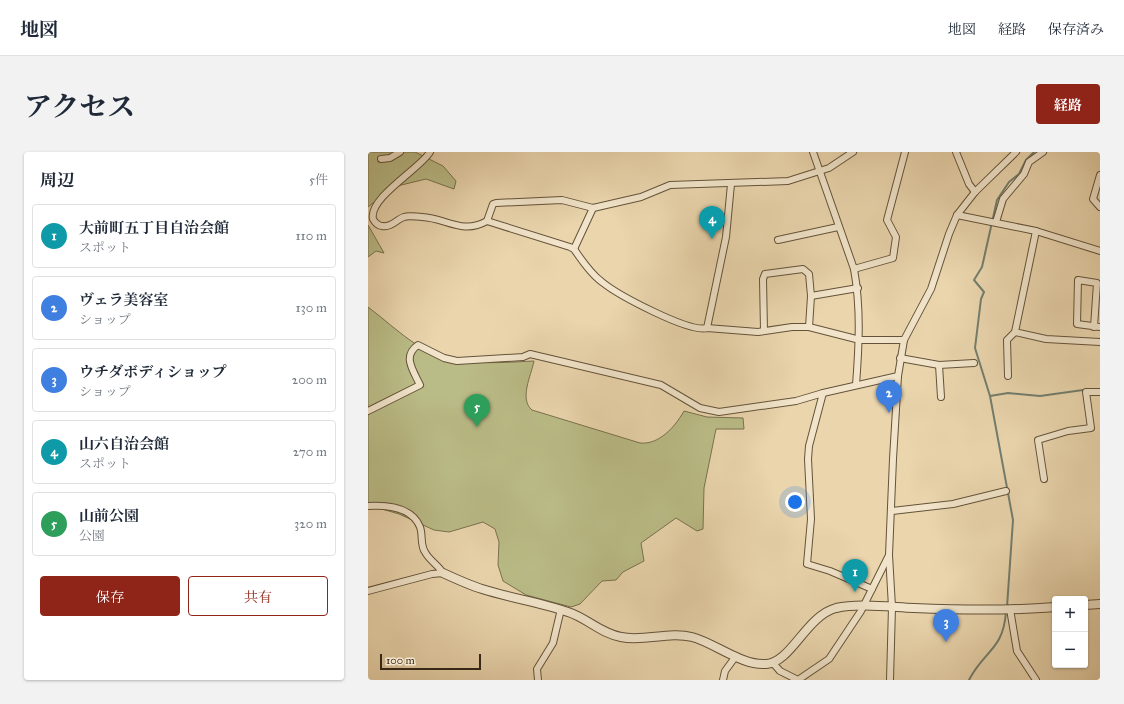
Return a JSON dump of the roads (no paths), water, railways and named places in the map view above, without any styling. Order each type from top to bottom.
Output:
[{"type":"street","points":[[381,159],[390,158],[400,152]]},
{"type":"street","points":[[430,152],[425,159],[404,175],[376,204],[372,215],[375,223],[386,227],[405,216],[434,218],[450,225],[465,226],[476,226],[487,221],[574,250],[597,278],[619,294],[670,320],[701,330],[707,328],[758,332],[809,327],[860,340],[904,340]]},
{"type":"street","points":[[812,152],[854,269],[858,288],[860,340],[856,385]]},
{"type":"street","points":[[487,221],[493,204],[496,203],[562,200],[593,208],[641,197],[670,185],[788,181],[819,172],[853,152]]},
{"type":"street","points":[[854,269],[893,258],[896,237],[887,220],[905,152]]},
{"type":"street","points":[[956,152],[968,184],[975,192]]},
{"type":"street","points":[[890,680],[892,607],[889,556],[898,376],[904,340],[931,289],[957,214],[975,192],[1016,152]]},
{"type":"street","points":[[996,222],[1003,199],[1024,174],[1029,162],[1043,152]]},
{"type":"street","points":[[1100,175],[1093,200],[1100,207]]},
{"type":"street","points":[[707,328],[726,237],[731,184]]},
{"type":"street","points":[[574,250],[593,208]]},
{"type":"street","points":[[957,214],[1036,231],[1100,251]]},
{"type":"street","points":[[778,240],[838,227]]},
{"type":"street","points":[[1008,376],[1007,340],[1015,332],[1036,231]]},
{"type":"street","points":[[764,331],[763,279],[765,274],[806,270],[809,274],[811,296],[809,327]]},
{"type":"street","points":[[1078,280],[1098,283],[1097,327],[1077,324],[1078,280]]},
{"type":"street","points":[[811,296],[858,288]]},
{"type":"street","points":[[1015,332],[1046,339],[1100,342]]},
{"type":"street","points":[[368,412],[420,385],[409,355],[410,350],[418,345],[444,358],[457,361],[523,357],[530,354],[661,385],[700,408],[719,412],[796,401],[823,393],[898,376]]},
{"type":"street","points":[[900,358],[939,365],[974,363]]},
{"type":"street","points":[[939,365],[941,397]]},
{"type":"street","points":[[1044,479],[1038,440],[1068,431],[1091,428],[1086,392],[1100,392]]},
{"type":"street","points":[[823,393],[809,446],[808,459],[811,519],[807,564],[830,571],[872,589]]},
{"type":"street","points":[[892,511],[952,504],[1006,491]]},
{"type":"street","points":[[368,506],[386,505],[401,509],[413,518],[419,526],[424,550],[438,565],[443,573]]},
{"type":"street","points":[[773,663],[780,671],[798,680],[829,659],[863,607],[889,556]]},
{"type":"street","points":[[368,591],[425,575],[443,573],[483,589],[561,609],[575,615],[598,630],[612,635],[635,639],[676,636],[691,637],[736,656],[761,664],[773,663],[783,656],[814,620],[827,612],[845,607],[892,607],[953,610],[1052,607]]},
{"type":"street","points":[[1088,605],[1100,604]]},
{"type":"street","points":[[538,680],[538,669],[553,643],[561,609]]},
{"type":"street","points":[[1010,609],[1017,651],[1036,680]]},
{"type":"street","points":[[723,680],[725,671],[736,656]]},
{"type":"waterway","points":[[1007,607],[1013,520],[990,396],[975,348],[981,299],[984,292],[974,280],[982,267],[997,200],[1009,182],[1019,174],[1026,160],[1034,152]]},
{"type":"waterway","points":[[990,396],[1008,393],[1040,396],[1083,390]]},
{"type":"waterway","points":[[969,680],[981,662],[997,643],[1004,625],[1006,612]]},
{"type":"place","name":"山六自治会館","points":[[712,239]]},
{"type":"place","name":"ヴェラ美容室","points":[[889,413]]},
{"type":"place","name":"山前公園","points":[[477,427]]},
{"type":"place","name":"大前町五丁目自治会館","points":[[855,592]]},
{"type":"place","name":"ウチダボディショップ","points":[[946,642]]}]
